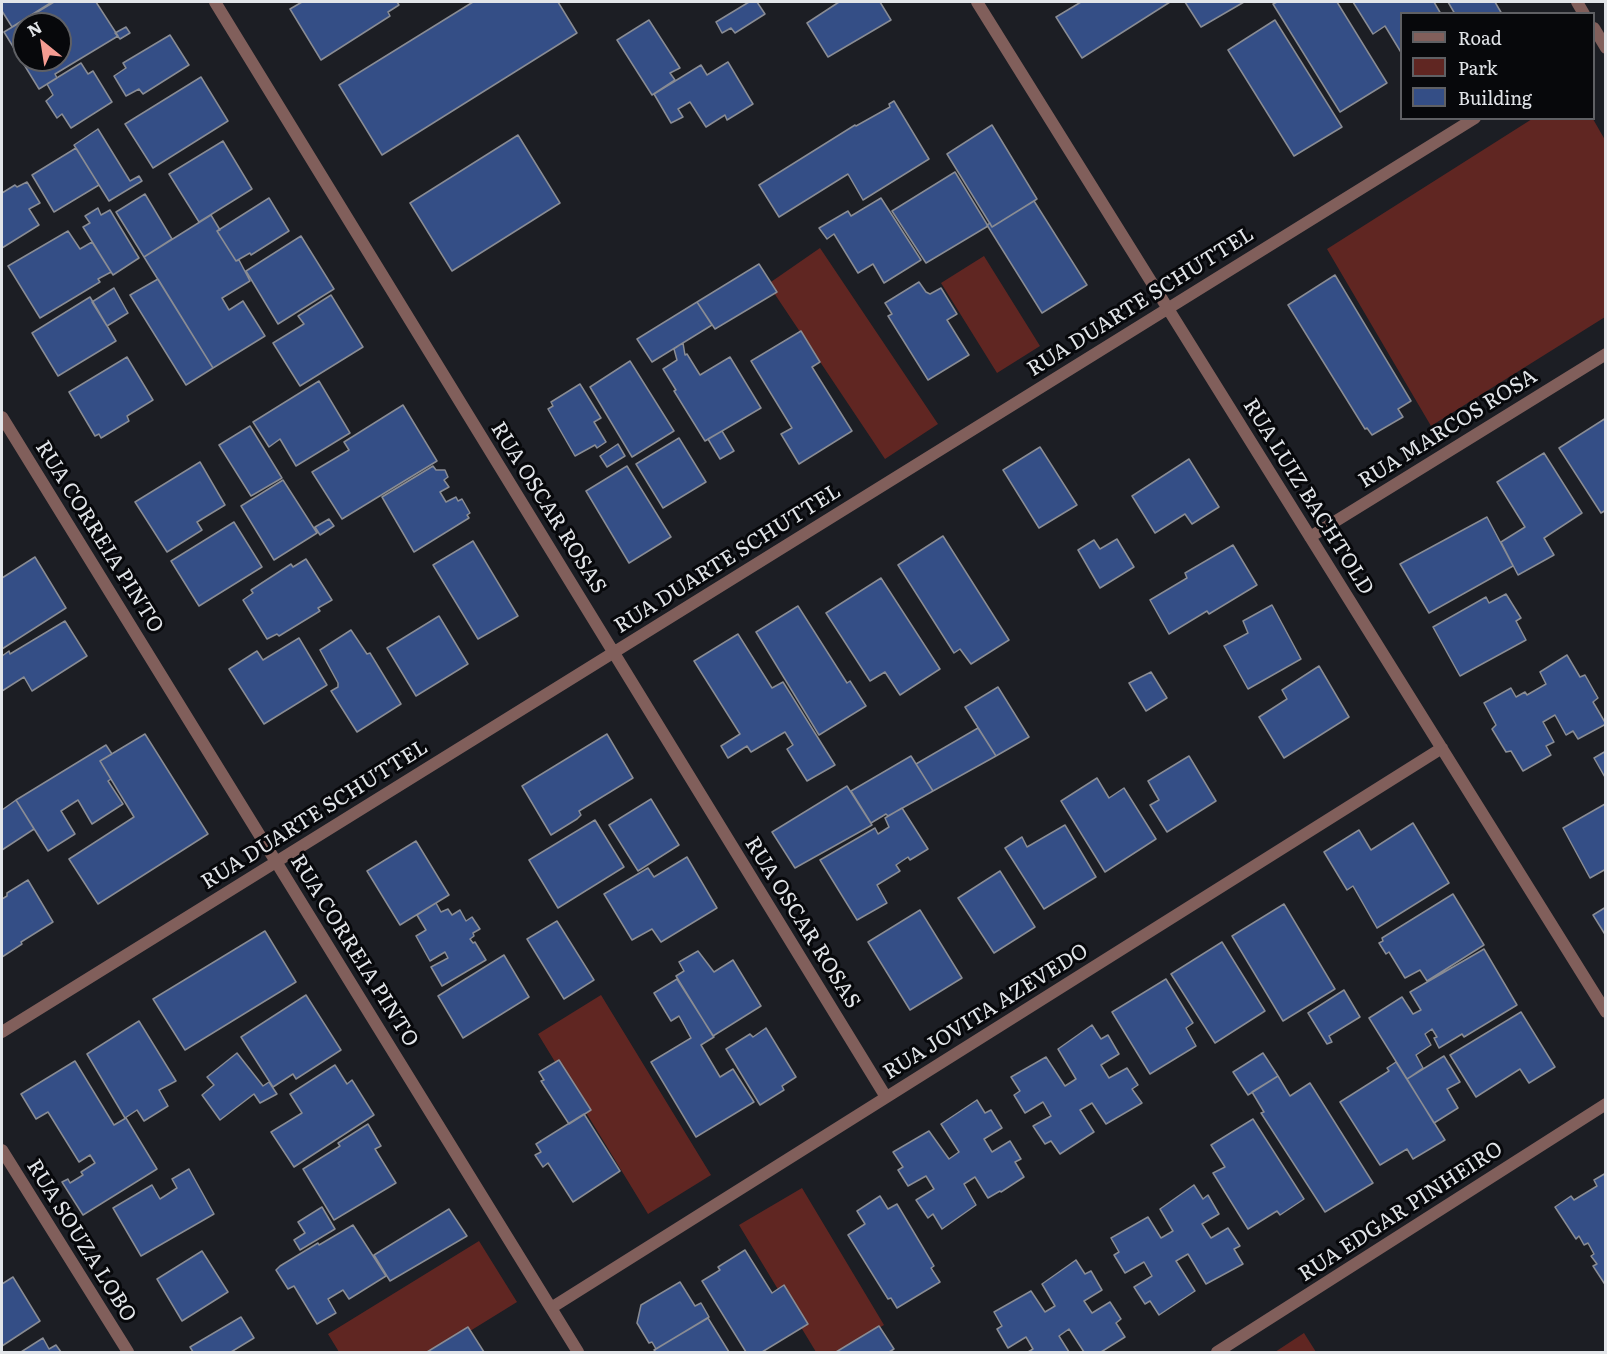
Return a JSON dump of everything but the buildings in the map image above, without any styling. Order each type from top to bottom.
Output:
[{"type":"street","name":"RUA OSCAR ROSAS","points":[[215,2],[886,1097]]},
{"type":"street","name":"RUA LUIZ BACHTOLD","points":[[977,2],[1605,1012]]},
{"type":"street","name":"RUA DUARTE SCHUTTEL","points":[[2,1032],[1472,120]]},
{"type":"street","name":"RUA MARCOS ROSA","points":[[1310,537],[1605,354]]},
{"type":"street","name":"RUA CORREIA PINTO","points":[[2,417],[578,1353]]},
{"type":"street","name":"RUA JOVITA AZEVEDO","points":[[551,1308],[1442,748]]},
{"type":"street","name":"RUA EDGAR PINHEIRO","points":[[1217,1353],[1605,1104]]},
{"type":"street","name":"RUA SOUZA LOBO","points":[[2,1150],[128,1353]]},
{"type":"green space","points":[[1530,120],[1594,120],[1605,140],[1605,317],[1431,426],[1327,249]]},
{"type":"green space","points":[[820,248],[938,424],[885,459],[768,284]]},
{"type":"green space","points":[[984,256],[1040,346],[997,373],[941,283]]},
{"type":"green space","points":[[601,995],[711,1175],[648,1214],[538,1034]]},
{"type":"green space","points":[[802,1188],[884,1325],[837,1352],[816,1352],[739,1225]]},
{"type":"green space","points":[[479,1241],[517,1302],[436,1352],[339,1352],[328,1334]]},
{"type":"green space","points":[[1304,1333],[1316,1352],[1275,1352]]}]
